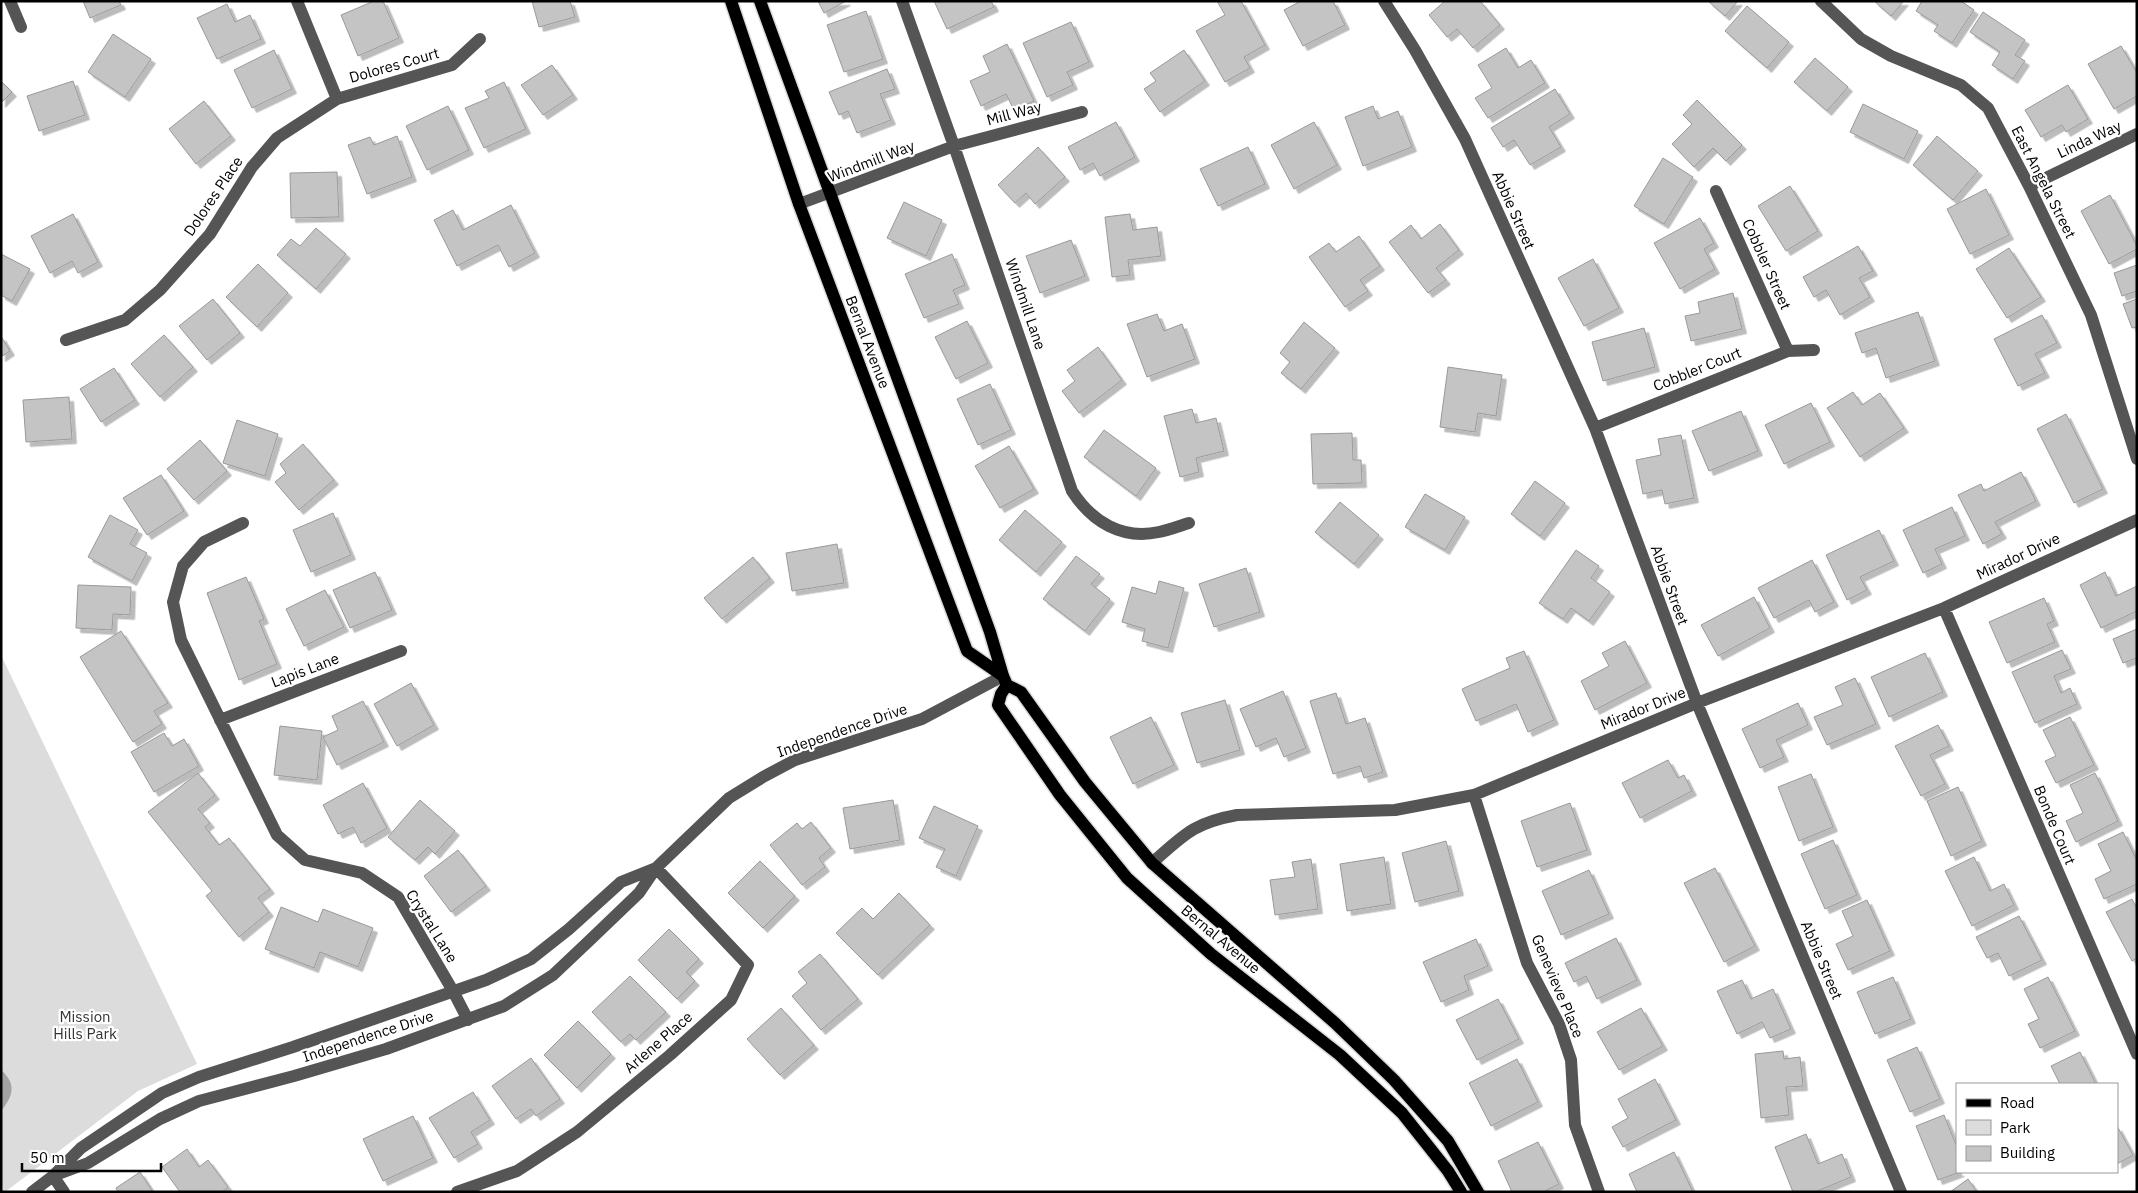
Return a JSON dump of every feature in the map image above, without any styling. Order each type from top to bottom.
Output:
[{"type":"main road","name":"Bernal Avenue","points":[[732,1],[798,204],[967,651],[1021,692],[1084,782],[1152,864],[1335,1023],[1394,1080],[1448,1141],[1478,1192]]},
{"type":"main road","name":"Bernal Avenue","points":[[760,1],[990,632],[1005,681],[998,705],[1060,795],[1127,878],[1211,954],[1340,1055],[1402,1113],[1448,1172],[1461,1192]]},
{"type":"street","points":[[10,1],[21,27]]},
{"type":"street","points":[[297,1],[337,99]]},
{"type":"street","name":"Windmill Lane","points":[[902,1],[954,146],[1072,491],[1091,516],[1106,525],[1125,532],[1143,535],[1189,523]]},
{"type":"street","name":"Abbie Street","points":[[1384,1],[1415,50],[1465,139],[1595,428],[1697,703],[1901,1192]]},
{"type":"street","name":"East Angela Street","points":[[1821,1],[1860,39],[1891,56],[1961,85],[1988,108],[2029,186],[2091,314],[2137,459]]},
{"type":"street","name":"Dolores Court","points":[[337,99],[452,65],[480,39]]},
{"type":"street","name":"Dolores Place","points":[[66,340],[125,320],[160,290],[210,234],[252,167],[277,138],[337,99]]},
{"type":"street","name":"Mill Way","points":[[954,146],[1082,112]]},
{"type":"street","name":"Linda Way","points":[[2029,186],[2137,134]]},
{"type":"street","name":"Windmill Way","points":[[798,204],[830,194],[954,146]]},
{"type":"street","name":"Cobbler Street","points":[[1716,191],[1788,351]]},
{"type":"street","name":"Cobbler Court","points":[[1595,428],[1788,351],[1814,350]]},
{"type":"street","name":"Mirador Drive","points":[[1152,864],[1189,830],[1211,820],[1237,815],[1395,810],[1474,795],[1697,703],[1944,608],[2137,520]]},
{"type":"street","name":"Crystal Lane","points":[[244,524],[204,542],[183,566],[173,602],[181,640],[277,835],[305,860],[362,872],[398,897],[468,1020]]},
{"type":"street","name":"Bonde Court","points":[[1944,608],[2137,1054]]},
{"type":"street","name":"Lapis Lane","points":[[220,720],[401,651]]},
{"type":"street","name":"Independence Drive","points":[[53,1176],[88,1163],[160,1119],[199,1102],[386,1049],[504,1006],[553,975],[639,892],[656,868],[729,798],[795,760],[922,719],[1005,681]]},
{"type":"street","name":"Genevieve Place","points":[[1474,795],[1527,963],[1559,1024],[1572,1060],[1574,1125],[1599,1192]]},
{"type":"street","name":"Independence Drive","points":[[32,1192],[53,1176],[81,1148],[162,1093],[199,1077],[293,1047],[486,980],[530,959],[569,929],[621,882],[656,868]]},
{"type":"street","name":"Arlene Place","points":[[457,1192],[517,1171],[577,1132],[670,1055],[731,1000],[748,965],[656,868]]},
{"type":"street","points":[[53,1176],[64,1192]]},
{"type":"green space","name":"Mission Hills Park","points":[[1,655],[197,1064],[138,1091],[5,1192],[1,1192]]},
{"type":"shaded area","points":[[1,1070],[9,1080],[12,1090],[1,1111]]},
{"type":"building","points":[[83,1],[119,1],[121,5],[90,18]]},
{"type":"building","points":[[374,1],[383,1],[399,38],[358,56],[341,15]]},
{"type":"building","points":[[532,1],[570,1],[575,17],[539,27]]},
{"type":"building","points":[[818,1],[846,1],[824,13]]},
{"type":"building","points":[[934,1],[991,1],[994,7],[947,29]]},
{"type":"building","points":[[1217,1],[1241,1],[1265,45],[1244,57],[1250,68],[1225,82],[1196,31],[1225,15]]},
{"type":"building","points":[[1301,1],[1333,1],[1345,25],[1303,46],[1284,10]]},
{"type":"building","points":[[1445,1],[1480,1],[1500,25],[1473,48],[1457,29],[1447,37],[1429,15]]},
{"type":"building","points":[[1708,1],[1738,1],[1725,16]]},
{"type":"building","points":[[1874,1],[1904,1],[1891,16]]},
{"type":"building","points":[[1922,1],[1961,1],[1974,10],[1952,43],[1934,31],[1938,25],[1916,11]]},
{"type":"building","points":[[227,4],[235,22],[250,15],[261,39],[217,59],[197,18]]},
{"type":"building","points":[[1747,6],[1789,42],[1767,68],[1725,31]]},
{"type":"building","points":[[866,11],[883,59],[844,72],[827,25]]},
{"type":"building","points":[[1983,12],[2025,40],[2015,55],[2025,61],[2013,79],[1992,65],[2000,52],[1970,32]]},
{"type":"building","points":[[1071,22],[1089,62],[1067,72],[1073,85],[1047,97],[1023,43]]},
{"type":"building","points":[[113,34],[151,59],[125,97],[88,72]]},
{"type":"building","points":[[1007,44],[1034,101],[1014,110],[1006,94],[981,106],[970,81],[990,72],[983,56]]},
{"type":"building","points":[[2121,46],[2137,73],[2137,96],[2114,109],[2088,64]]},
{"type":"building","points":[[1506,48],[1518,68],[1531,60],[1545,83],[1488,118],[1475,98],[1492,88],[1478,65]]},
{"type":"building","points":[[274,50],[292,89],[252,108],[234,70]]},
{"type":"building","points":[[1184,50],[1205,81],[1160,112],[1144,89],[1156,81],[1150,73]]},
{"type":"building","points":[[1815,58],[1848,87],[1827,111],[1794,82]]},
{"type":"building","points":[[552,65],[573,95],[543,115],[521,85]]},
{"type":"building","points":[[887,69],[895,89],[880,94],[891,120],[857,133],[848,111],[839,115],[829,92]]},
{"type":"building","points":[[1,81],[12,92],[1,103]]},
{"type":"building","points":[[73,81],[85,115],[39,131],[27,96]]},
{"type":"building","points":[[504,82],[526,129],[484,148],[465,108],[489,98],[485,91]]},
{"type":"building","points":[[2068,85],[2088,119],[2066,132],[2062,125],[2041,137],[2025,110]]},
{"type":"building","points":[[1555,89],[1570,114],[1549,127],[1561,147],[1530,165],[1514,140],[1503,147],[1491,128]]},
{"type":"building","points":[[1697,100],[1742,145],[1726,161],[1713,148],[1694,167],[1672,144],[1692,124],[1683,115]]},
{"type":"building","points":[[204,101],[231,136],[196,164],[169,129]]},
{"type":"building","points":[[1863,104],[1918,131],[1904,159],[1850,132]]},
{"type":"building","points":[[448,106],[469,150],[427,170],[406,126]]},
{"type":"building","points":[[1373,106],[1378,119],[1398,111],[1412,147],[1363,166],[1345,117]]},
{"type":"building","points":[[1116,122],[1135,157],[1100,176],[1093,163],[1080,170],[1068,147]]},
{"type":"building","points":[[1314,122],[1337,165],[1294,189],[1271,145]]},
{"type":"building","points":[[397,136],[412,177],[367,194],[348,145],[370,137],[374,145]]},
{"type":"building","points":[[1937,136],[1978,171],[1953,200],[1913,165]]},
{"type":"building","points":[[1038,147],[1065,177],[1035,204],[1026,193],[1015,203],[998,185]]},
{"type":"building","points":[[1248,147],[1265,184],[1218,206],[1200,169]]},
{"type":"building","points":[[1663,158],[1693,177],[1664,224],[1634,206]]},
{"type":"building","points":[[337,172],[339,217],[291,218],[290,173]]},
{"type":"building","points":[[1790,186],[1818,231],[1786,251],[1758,206]]},
{"type":"building","points":[[1986,189],[2009,235],[1970,254],[1947,209]]},
{"type":"building","points":[[2110,195],[2137,249],[2109,264],[2081,211]]},
{"type":"building","points":[[904,202],[942,220],[926,256],[887,238]]},
{"type":"building","points":[[511,205],[535,253],[509,267],[498,245],[457,266],[434,220],[453,210],[463,230]]},
{"type":"building","points":[[73,214],[98,262],[78,273],[72,261],[50,273],[31,236]]},
{"type":"building","points":[[1130,214],[1133,230],[1157,227],[1161,256],[1128,260],[1130,275],[1112,277],[1105,217]]},
{"type":"building","points":[[1700,218],[1714,243],[1704,249],[1715,269],[1680,289],[1654,243]]},
{"type":"building","points":[[1440,224],[1459,250],[1436,268],[1446,280],[1428,293],[1389,242],[1411,225],[1421,239]]},
{"type":"building","points":[[316,228],[346,254],[316,289],[277,255],[291,239],[300,246]]},
{"type":"building","points":[[1359,236],[1380,266],[1360,280],[1368,291],[1345,307],[1309,257],[1329,243],[1336,252]]},
{"type":"building","points":[[1071,240],[1085,276],[1040,293],[1026,256]]},
{"type":"building","points":[[1858,246],[1873,271],[1859,278],[1870,297],[1840,315],[1826,290],[1814,297],[1803,277]]},
{"type":"building","points":[[2009,248],[2041,297],[2007,318],[1976,269]]},
{"type":"building","points":[[1,254],[30,269],[12,301],[1,295]]},
{"type":"building","points":[[952,254],[965,285],[953,290],[959,304],[924,318],[905,274]]},
{"type":"building","points":[[1593,259],[1619,308],[1584,326],[1558,278]]},
{"type":"building","points":[[258,264],[288,293],[257,327],[226,297]]},
{"type":"building","points":[[2137,265],[2137,291],[2122,296],[2114,273]]},
{"type":"building","points":[[1733,293],[1742,329],[1691,341],[1685,316],[1700,313],[1698,302]]},
{"type":"building","points":[[213,299],[240,333],[207,360],[179,326]]},
{"type":"building","points":[[2137,299],[2137,327],[2132,328],[2123,304]]},
{"type":"building","points":[[1918,312],[1935,361],[1886,378],[1876,348],[1862,353],[1855,333]]},
{"type":"building","points":[[1157,314],[1164,331],[1182,324],[1195,359],[1147,377],[1127,324]]},
{"type":"building","points":[[2042,315],[2057,343],[2035,354],[2045,373],[2018,386],[1994,339]]},
{"type":"building","points":[[967,321],[988,363],[956,379],[935,337]]},
{"type":"building","points":[[1304,322],[1335,348],[1301,389],[1281,373],[1290,362],[1280,353]]},
{"type":"building","points":[[1644,328],[1655,367],[1603,381],[1592,342]]},
{"type":"building","points":[[164,335],[193,367],[160,397],[131,364]]},
{"type":"building","points":[[1,336],[10,351],[1,357]]},
{"type":"building","points":[[1098,347],[1122,380],[1079,413],[1062,391],[1075,381],[1067,370]]},
{"type":"building","points":[[1448,367],[1502,375],[1496,416],[1478,413],[1475,432],[1440,427]]},
{"type":"building","points":[[114,368],[135,400],[101,422],[80,389]]},
{"type":"building","points":[[990,384],[1011,430],[978,445],[957,399]]},
{"type":"building","points":[[1853,392],[1862,405],[1880,393],[1904,428],[1860,457],[1827,408]]},
{"type":"building","points":[[69,397],[72,439],[26,442],[23,400]]},
{"type":"building","points":[[1811,403],[1830,442],[1784,464],[1765,425]]},
{"type":"building","points":[[1192,409],[1196,423],[1216,418],[1224,451],[1196,458],[1199,472],[1180,477],[1164,416]]},
{"type":"building","points":[[1741,411],[1758,451],[1709,471],[1692,431]]},
{"type":"building","points":[[2066,414],[2103,489],[2074,503],[2037,429]]},
{"type":"building","points":[[237,420],[278,434],[265,476],[223,463]]},
{"type":"building","points":[[1104,430],[1156,468],[1136,496],[1084,457]]},
{"type":"building","points":[[1352,433],[1353,460],[1361,460],[1362,483],[1313,484],[1311,434]]},
{"type":"building","points":[[1681,435],[1694,498],[1665,504],[1662,490],[1643,494],[1636,460],[1661,455],[1658,439]]},
{"type":"building","points":[[200,440],[227,471],[194,500],[167,469]]},
{"type":"building","points":[[303,444],[334,480],[299,510],[275,482],[286,473],[280,464]]},
{"type":"building","points":[[1009,446],[1034,489],[1000,508],[975,466]]},
{"type":"building","points":[[2021,472],[2036,501],[1995,522],[2002,534],[1983,544],[1958,495],[1981,484],[1984,491]]},
{"type":"building","points":[[161,475],[184,511],[147,535],[123,498]]},
{"type":"building","points":[[1535,481],[1565,503],[1540,536],[1511,514]]},
{"type":"building","points":[[1425,494],[1465,517],[1445,550],[1405,527]]},
{"type":"building","points":[[1340,502],[1379,535],[1354,564],[1315,532]]},
{"type":"building","points":[[1952,507],[1965,536],[1935,549],[1942,564],[1923,573],[1903,530]]},
{"type":"building","points":[[1025,510],[1062,542],[1036,572],[999,540]]},
{"type":"building","points":[[333,513],[351,555],[311,572],[293,530]]},
{"type":"building","points":[[110,515],[138,530],[130,544],[147,553],[132,581],[88,557]]},
{"type":"building","points":[[1879,530],[1894,561],[1860,577],[1867,590],[1847,600],[1826,555]]},
{"type":"building","points":[[837,544],[844,583],[792,591],[786,553]]},
{"type":"building","points":[[1576,550],[1599,566],[1591,578],[1610,592],[1589,621],[1571,608],[1563,619],[1539,603]]},
{"type":"building","points":[[1076,556],[1100,574],[1091,584],[1110,599],[1085,631],[1043,599]]},
{"type":"building","points":[[753,557],[770,578],[722,619],[704,598]]},
{"type":"building","points":[[1812,560],[1834,602],[1815,612],[1809,600],[1774,618],[1758,588]]},
{"type":"building","points":[[1246,568],[1260,612],[1214,627],[1199,584]]},
{"type":"building","points":[[375,572],[392,610],[350,628],[333,590]]},
{"type":"building","points":[[2105,572],[2116,596],[2137,586],[2137,611],[2101,628],[2080,585]]},
{"type":"building","points":[[246,577],[264,619],[259,621],[277,664],[239,680],[207,593]]},
{"type":"building","points":[[1159,581],[1184,588],[1168,648],[1142,641],[1145,629],[1122,622],[1132,587],[1156,594]]},
{"type":"building","points":[[78,585],[131,587],[130,615],[113,614],[112,630],[76,628]]},
{"type":"building","points":[[325,590],[344,627],[304,646],[286,609]]},
{"type":"building","points":[[1754,597],[1770,628],[1718,656],[1701,625]]},
{"type":"building","points":[[2044,598],[2054,621],[2047,624],[2055,642],[2007,663],[1989,622]]},
{"type":"building","points":[[2137,629],[2137,658],[2123,663],[2113,639]]},
{"type":"building","points":[[121,631],[168,703],[154,711],[162,724],[133,742],[80,657]]},
{"type":"building","points":[[1625,641],[1647,683],[1595,710],[1581,681],[1609,666],[1602,653]]},
{"type":"building","points":[[2062,650],[2071,669],[2054,676],[2061,693],[2070,688],[2077,704],[2035,723],[2012,672]]},
{"type":"building","points":[[1524,651],[1554,720],[1528,732],[1516,704],[1476,721],[1462,689],[1510,668],[1506,658]]},
{"type":"building","points":[[1925,653],[1943,692],[1889,717],[1871,677]]},
{"type":"building","points":[[1855,678],[1876,724],[1827,745],[1814,717],[1843,705],[1835,687]]},
{"type":"building","points":[[411,683],[434,725],[397,746],[374,704]]},
{"type":"building","points":[[1283,691],[1306,748],[1284,757],[1276,738],[1256,747],[1240,709]]},
{"type":"building","points":[[1336,693],[1346,724],[1365,718],[1383,772],[1364,778],[1360,766],[1333,774],[1310,701]]},
{"type":"building","points":[[1225,700],[1240,750],[1197,763],[1181,713]]},
{"type":"building","points":[[363,701],[384,742],[337,765],[323,737],[338,730],[332,716]]},
{"type":"building","points":[[1798,703],[1808,725],[1776,740],[1784,757],[1760,768],[1742,729]]},
{"type":"building","points":[[1151,717],[1174,765],[1133,784],[1110,737]]},
{"type":"building","points":[[2070,717],[2094,765],[2056,783],[2045,761],[2056,756],[2043,730]]},
{"type":"building","points":[[1938,725],[1949,746],[1930,755],[1945,784],[1921,796],[1895,746]]},
{"type":"building","points":[[280,726],[322,731],[317,780],[274,775]]},
{"type":"building","points":[[164,733],[172,746],[184,739],[199,766],[154,792],[131,752]]},
{"type":"building","points":[[1668,760],[1678,778],[1684,775],[1692,791],[1640,818],[1622,783]]},
{"type":"building","points":[[198,773],[215,795],[198,809],[210,823],[205,827],[219,845],[229,838],[270,889],[258,898],[269,912],[239,937],[206,896],[212,891],[148,812]]},
{"type":"building","points":[[2095,773],[2118,821],[2076,842],[2066,821],[2083,813],[2070,785]]},
{"type":"building","points":[[1811,774],[1833,827],[1799,841],[1778,787]]},
{"type":"building","points":[[363,783],[387,828],[361,843],[353,827],[338,834],[323,805]]},
{"type":"building","points":[[1958,787],[1982,841],[1951,856],[1927,801]]},
{"type":"building","points":[[420,800],[455,831],[435,854],[428,847],[415,860],[388,837]]},
{"type":"building","points":[[893,800],[900,840],[850,849],[843,808]]},
{"type":"building","points":[[1570,803],[1587,850],[1537,867],[1521,821]]},
{"type":"building","points":[[934,806],[978,826],[956,876],[936,867],[945,849],[919,838]]},
{"type":"building","points":[[811,822],[831,848],[819,858],[825,867],[802,885],[770,845],[797,823],[802,829]]},
{"type":"building","points":[[2123,832],[2137,861],[2137,884],[2104,899],[2095,879],[2111,871],[2098,844]]},
{"type":"building","points":[[1833,840],[1857,895],[1825,909],[1801,854]]},
{"type":"building","points":[[1446,841],[1459,891],[1415,902],[1402,853]]},
{"type":"building","points":[[458,850],[486,886],[451,912],[424,876]]},
{"type":"building","points":[[1384,857],[1391,904],[1347,911],[1340,864]]},
{"type":"building","points":[[1974,857],[1990,891],[2004,884],[2014,905],[1972,926],[1945,871]]},
{"type":"building","points":[[1311,859],[1318,909],[1275,915],[1270,880],[1295,877],[1292,862]]},
{"type":"building","points":[[760,861],[795,896],[763,928],[728,893]]},
{"type":"building","points":[[1715,868],[1755,946],[1724,962],[1684,883]]},
{"type":"building","points":[[1589,870],[1609,914],[1561,935],[1542,891]]},
{"type":"building","points":[[899,893],[930,925],[878,975],[836,933],[862,908],[873,919]]},
{"type":"building","points":[[2132,899],[2137,909],[2137,958],[2132,961],[2106,912]]},
{"type":"building","points":[[1867,900],[1890,951],[1848,970],[1836,944],[1853,936],[1842,911]]},
{"type":"building","points":[[281,907],[318,922],[323,909],[373,928],[358,967],[320,952],[314,968],[265,949]]},
{"type":"building","points":[[2019,916],[2042,960],[2009,976],[1998,953],[1987,958],[1976,937]]},
{"type":"building","points":[[669,929],[699,959],[686,972],[695,981],[677,999],[638,960]]},
{"type":"building","points":[[1616,938],[1637,980],[1597,999],[1586,976],[1574,982],[1565,963]]},
{"type":"building","points":[[1476,939],[1488,966],[1464,976],[1469,990],[1441,1002],[1423,962]]},
{"type":"building","points":[[820,954],[858,999],[821,1030],[792,996],[807,983],[798,972]]},
{"type":"building","points":[[630,976],[666,1012],[636,1040],[630,1034],[621,1042],[592,1012]]},
{"type":"building","points":[[1893,977],[1911,1019],[1875,1034],[1857,992]]},
{"type":"building","points":[[2048,977],[2075,1031],[2040,1048],[2028,1024],[2039,1019],[2024,989]]},
{"type":"building","points":[[1742,980],[1751,999],[1773,989],[1791,1029],[1770,1038],[1762,1022],[1737,1034],[1717,991]]},
{"type":"building","points":[[1498,999],[1519,1039],[1477,1060],[1456,1020]]},
{"type":"building","points":[[781,1008],[814,1045],[780,1075],[747,1039]]},
{"type":"building","points":[[1641,1008],[1663,1046],[1619,1070],[1597,1032]]},
{"type":"building","points":[[578,1021],[611,1054],[577,1088],[544,1055]]},
{"type":"building","points":[[1917,1047],[1940,1099],[1910,1112],[1887,1060]]},
{"type":"building","points":[[1783,1051],[1784,1059],[1800,1057],[1803,1086],[1786,1087],[1789,1115],[1761,1118],[1755,1054]]},
{"type":"building","points":[[2080,1052],[2096,1083],[2060,1083],[2051,1066]]},
{"type":"building","points":[[531,1058],[560,1099],[536,1116],[531,1109],[516,1119],[492,1086]]},
{"type":"building","points":[[1517,1059],[1538,1102],[1491,1126],[1469,1083]]},
{"type":"building","points":[[1655,1079],[1676,1120],[1623,1147],[1612,1127],[1628,1118],[1618,1099]]},
{"type":"building","points":[[473,1092],[490,1120],[471,1132],[478,1144],[454,1158],[429,1118]]},
{"type":"building","points":[[1944,1115],[1956,1145],[1957,1173],[1938,1180],[1916,1126]]},
{"type":"building","points":[[413,1116],[433,1158],[383,1181],[363,1139]]},
{"type":"building","points":[[2118,1128],[2133,1155],[2118,1163]]},
{"type":"building","points":[[1806,1134],[1818,1164],[1842,1154],[1851,1177],[1815,1192],[1793,1192],[1775,1147]]},
{"type":"building","points":[[1538,1142],[1559,1184],[1543,1192],[1512,1192],[1498,1161]]},
{"type":"building","points":[[187,1149],[199,1167],[208,1160],[228,1187],[222,1192],[180,1192],[162,1167]]},
{"type":"building","points":[[1674,1152],[1693,1192],[1637,1192],[1629,1174]]},
{"type":"building","points":[[140,1172],[153,1192],[118,1192],[116,1188]]},
{"type":"building","points":[[1968,1179],[1977,1192],[1950,1192]]}]
